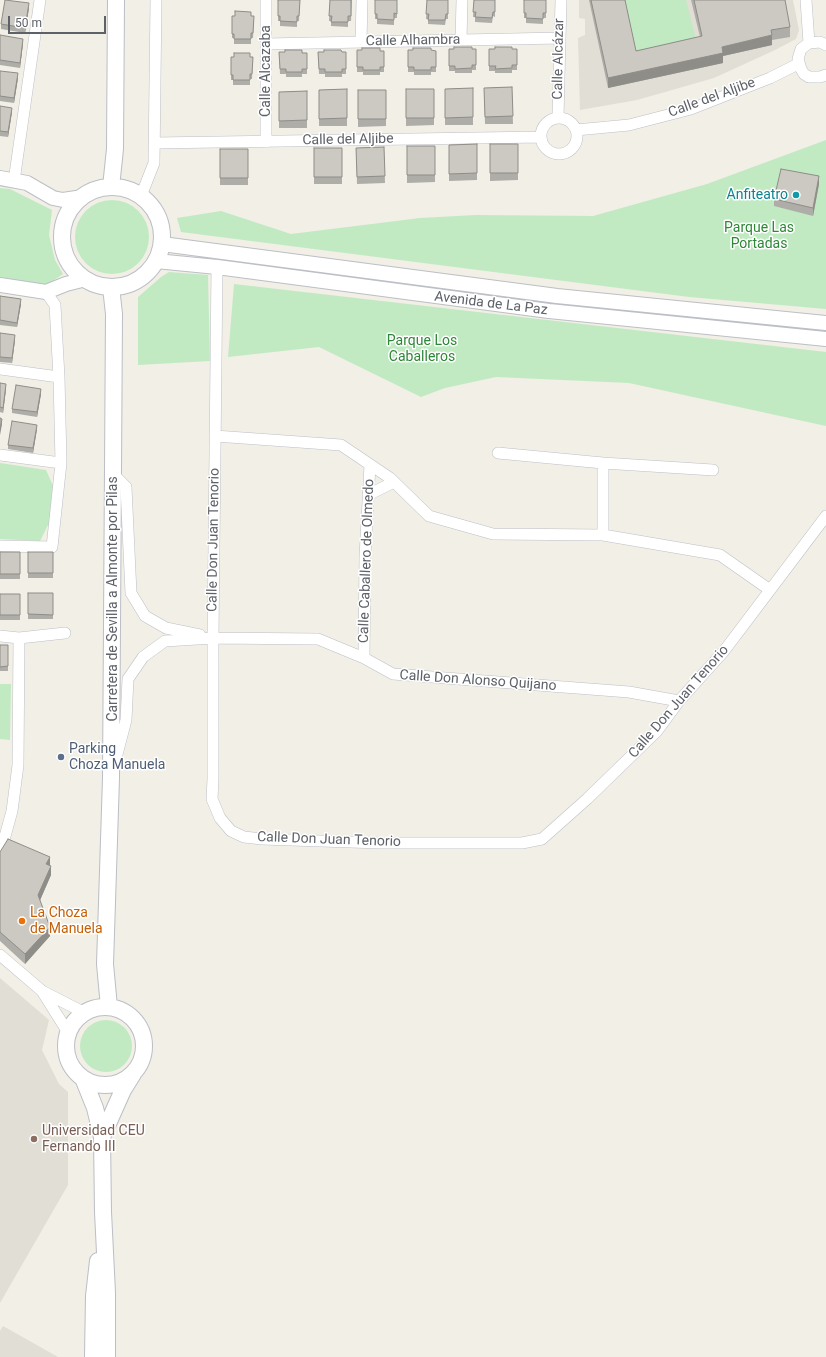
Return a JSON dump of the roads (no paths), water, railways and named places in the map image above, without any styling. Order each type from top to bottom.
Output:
[{"type":"main road","points":[[111,187],[115,149],[116,0]]},
{"type":"main road","points":[[111,187],[127,189],[141,196],[151,205],[158,217],[162,231],[162,244],[156,261],[148,272],[125,286],[111,287],[98,285],[86,279],[74,269],[66,255],[62,239],[65,223],[72,208],[83,197],[96,190],[111,187]]},
{"type":"main road","name":"Carretera de Sevilla a Almonte por Pilas","points":[[109,1007],[105,964],[111,778],[114,475],[114,314],[111,287]]},
{"type":"main road","points":[[102,1137],[123,1090],[140,1063],[144,1050],[143,1038],[138,1025],[130,1016],[120,1010],[109,1007],[97,1008],[85,1013],[75,1022],[69,1034],[67,1054],[70,1063],[83,1078],[96,1084],[109,1085],[122,1081],[133,1074]]},
{"type":"main road","points":[[83,1078],[95,1108],[102,1137],[102,1212],[107,1293],[107,1357]]},
{"type":"main road","points":[[93,1357],[94,1296],[102,1212]]},
{"type":"street","points":[[14,181],[40,0]]},
{"type":"street","points":[[141,196],[154,163],[156,0]]},
{"type":"street","name":"Calle Alcazaba","points":[[266,0],[266,142]]},
{"type":"street","points":[[361,42],[362,0]]},
{"type":"street","points":[[462,0],[462,40]]},
{"type":"street","name":"Calle Alcázar","points":[[558,118],[560,0]]},
{"type":"street","points":[[806,0],[809,43]]},
{"type":"street","name":"Calle Alhambra","points":[[266,44],[560,38]]},
{"type":"street","points":[[826,45],[820,42],[809,43],[799,54],[798,64],[804,74],[809,77],[814,78],[826,75]]},
{"type":"street","name":"Calle del Aljibe","points":[[576,130],[629,125],[691,109],[770,78],[798,64]]},
{"type":"street","points":[[558,118],[564,118],[570,121],[576,130],[576,142],[571,150],[564,154],[550,152],[545,148],[540,137],[543,127],[549,121],[558,118]]},
{"type":"street","name":"Calle del Aljibe","points":[[155,143],[540,137]]},
{"type":"street","points":[[0,178],[27,183],[53,198],[63,200],[83,197]]},
{"type":"street","name":"Avenida de La Paz","points":[[162,244],[557,296],[826,323]]},
{"type":"street","name":"Avenida de La Paz","points":[[156,261],[550,312],[826,339]]},
{"type":"street","name":"Calle Don Juan Tenorio","points":[[217,268],[213,638],[214,779],[212,799],[220,818],[231,831],[244,837],[262,839],[380,843],[522,844],[542,839],[587,799],[657,731],[679,701],[724,651],[826,516]]},
{"type":"street","points":[[0,285],[46,292],[66,284],[86,279]]},
{"type":"street","points":[[0,546],[52,547],[61,463],[59,377],[55,305],[46,292]]},
{"type":"street","points":[[0,369],[59,377]]},
{"type":"street","points":[[215,436],[341,445],[394,482],[430,516],[493,534],[603,535],[720,555],[770,590]]},
{"type":"street","points":[[498,453],[713,470]]},
{"type":"street","points":[[0,455],[61,463]]},
{"type":"street","points":[[603,462],[603,535]]},
{"type":"street","name":"Calle Caballero de Olmedo","points":[[364,658],[365,556],[370,465]]},
{"type":"street","points":[[114,475],[126,487],[130,592],[145,616],[166,628],[213,638]]},
{"type":"street","points":[[368,495],[394,482]]},
{"type":"street","points":[[0,636],[19,638],[65,633]]},
{"type":"street","points":[[0,846],[4,840],[12,811],[18,765],[19,638]]},
{"type":"street","points":[[111,778],[126,720],[128,679],[143,657],[165,641],[213,638]]},
{"type":"street","name":"Calle Don Alonso Quijano","points":[[213,638],[318,639],[364,658],[393,674],[629,692],[679,701]]},
{"type":"street","points":[[0,955],[42,990],[85,1013]]},
{"type":"street","points":[[42,990],[69,1034]]},
{"type":"place","name":"Anfiteatro","points":[[796,195]]},
{"type":"place","name":"Parking Choza Manuela","points":[[61,757]]},
{"type":"place","name":"La Choza de Manuela","points":[[22,921]]},
{"type":"place","name":"Universidad CEU Fernando III","points":[[34,1139]]},
{"type":"park label","name":"Parque Las Portadas","points":[[759,236]]},
{"type":"park label","name":"Parque Los Caballeros","points":[[422,350]]}]
